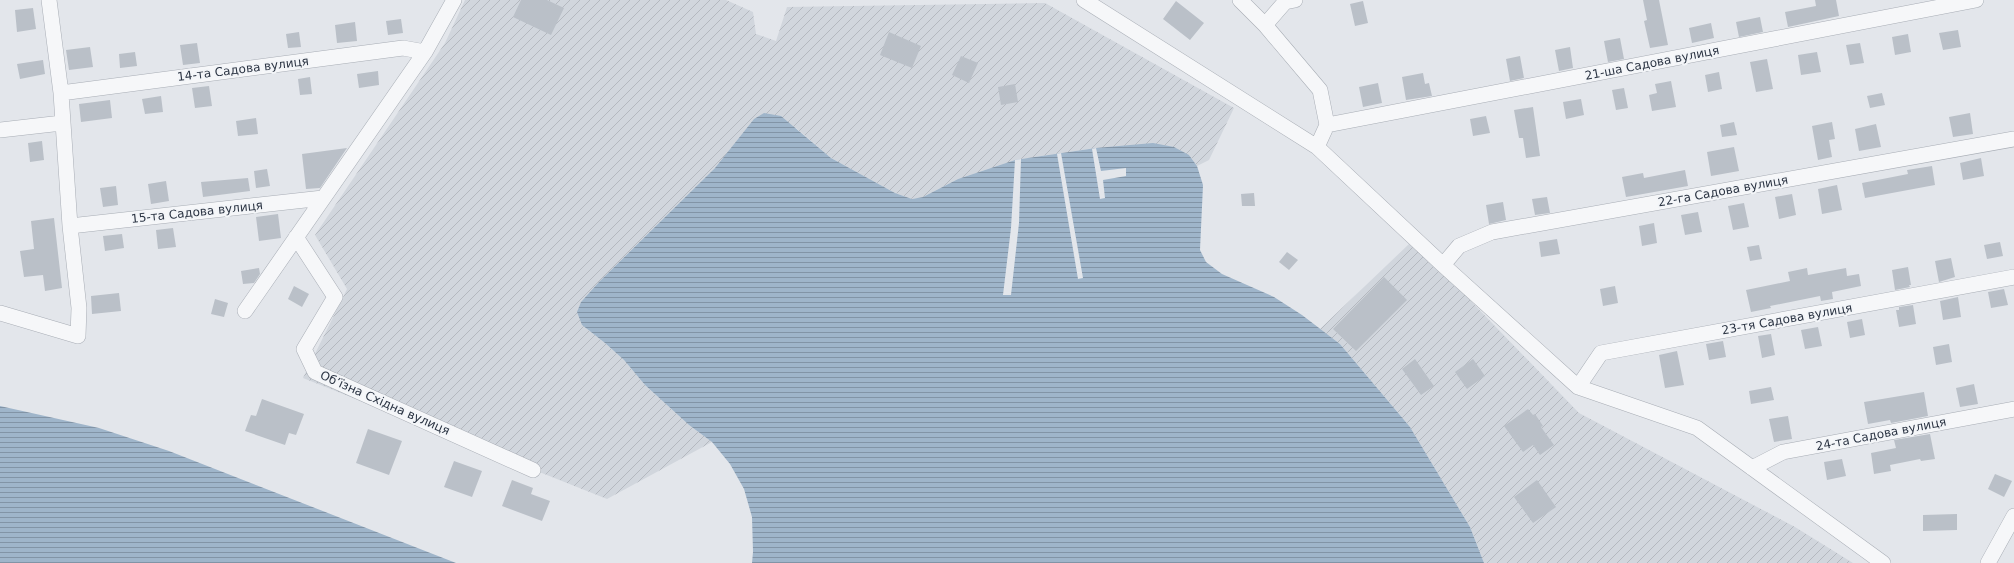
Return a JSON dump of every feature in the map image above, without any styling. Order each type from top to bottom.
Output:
[{"type":"street","points":[[0,312],[78,336],[79,308],[70,226],[60,93],[49,0]]},
{"type":"street","points":[[245,311],[425,52],[454,0]]},
{"type":"street","points":[[1084,0],[1317,147],[1443,265],[1578,387],[1697,428],[1883,563]]},
{"type":"street","points":[[1240,0],[1265,25],[1320,90],[1327,126],[1317,147]]},
{"type":"street","points":[[1265,25],[1285,2],[1295,0]]},
{"type":"street","name":"21-ша Садова вулиця","points":[[1327,126],[1976,0]]},
{"type":"street","name":"14-та Садова вулиця","points":[[60,93],[403,48],[425,52]]},
{"type":"street","points":[[0,130],[62,123]]},
{"type":"street","name":"22-га Садова вулиця","points":[[1443,265],[1459,246],[1492,232],[2014,139]]},
{"type":"street","name":"15-та Садова вулиця","points":[[70,226],[323,198]]},
{"type":"street","name":"Обʼїзна Східна вулиця","points":[[296,238],[335,297],[304,348],[315,372],[533,470]]},
{"type":"street","name":"23-тя Садова вулиця","points":[[1578,387],[1602,353],[2014,277]]},
{"type":"street","name":"24-та Садова вулиця","points":[[1752,468],[1783,452],[2014,409]]},
{"type":"street","points":[[1988,563],[2014,516]]},
{"type":"shaded area","points":[[465,0],[726,0],[753,12],[756,34],[776,41],[787,7],[1045,3],[1234,108],[1209,160],[1197,166],[1189,155],[1096,148],[1015,160],[958,179],[923,197],[912,199],[895,193],[831,158],[796,128],[715,168],[581,302],[582,325],[624,360],[645,385],[689,425],[712,442],[607,499],[303,378],[347,289],[315,235],[445,43]]},
{"type":"shaded area","points":[[1409,244],[1465,295],[1579,413],[1795,527],[1853,563],[1484,563],[1470,527],[1410,427],[1340,344],[1320,329]]},
{"type":"water","points":[[764,113],[781,116],[831,158],[895,193],[912,199],[923,197],[958,179],[1015,160],[1096,148],[1153,143],[1174,147],[1189,155],[1197,166],[1203,185],[1200,250],[1206,262],[1222,274],[1274,297],[1302,315],[1340,344],[1410,427],[1470,527],[1484,563],[752,563],[752,517],[744,489],[730,464],[712,442],[689,425],[645,385],[624,360],[582,325],[577,312],[581,302],[599,282],[715,168],[754,119]]},
{"type":"water","points":[[0,406],[99,428],[169,451],[456,563],[0,563]]},
{"type":"pier","points":[[1096,148],[1101,171],[1126,168],[1126,176],[1103,180],[1105,198],[1100,199],[1092,149]]},
{"type":"pier","points":[[1061,153],[1083,278],[1078,279],[1057,154]]},
{"type":"pier","points":[[1021,159],[1019,223],[1011,295],[1003,295],[1011,228],[1015,160]]},
{"type":"building","points":[[521,0],[547,0],[564,8],[551,35],[513,17]]},
{"type":"building","points":[[1643,0],[1659,0],[1668,45],[1650,48],[1644,21],[1647,20]]},
{"type":"building","points":[[1815,0],[1836,0],[1839,16],[1788,27],[1785,12],[1816,6]]},
{"type":"building","points":[[1176,1],[1204,23],[1190,40],[1163,19]]},
{"type":"building","points":[[1363,1],[1368,23],[1355,26],[1350,4]]},
{"type":"building","points":[[33,8],[36,29],[17,32],[15,10]]},
{"type":"building","points":[[1760,17],[1763,32],[1739,37],[1736,22]]},
{"type":"building","points":[[401,19],[403,33],[388,35],[386,21]]},
{"type":"building","points":[[355,22],[357,41],[337,43],[335,25]]},
{"type":"building","points":[[1711,23],[1714,38],[1692,43],[1689,28]]},
{"type":"building","points":[[1958,30],[1961,47],[1943,50],[1939,33]]},
{"type":"building","points":[[299,32],[301,47],[288,48],[286,34]]},
{"type":"building","points":[[889,32],[921,46],[912,68],[880,55]]},
{"type":"building","points":[[1908,34],[1911,52],[1895,55],[1892,37]]},
{"type":"building","points":[[1620,38],[1624,59],[1608,62],[1604,41]]},
{"type":"building","points":[[197,43],[200,63],[183,65],[180,45]]},
{"type":"building","points":[[1860,43],[1864,63],[1850,65],[1846,45]]},
{"type":"building","points":[[90,47],[93,67],[69,70],[66,50]]},
{"type":"building","points":[[1570,47],[1573,68],[1559,71],[1555,50]]},
{"type":"building","points":[[135,52],[137,66],[120,68],[119,54]]},
{"type":"building","points":[[1817,52],[1821,72],[1801,75],[1798,55]]},
{"type":"building","points":[[961,56],[978,63],[969,83],[952,75]]},
{"type":"building","points":[[1520,56],[1524,78],[1510,81],[1506,59]]},
{"type":"building","points":[[1767,59],[1773,89],[1756,92],[1750,62]]},
{"type":"building","points":[[43,60],[45,74],[20,79],[17,64]]},
{"type":"building","points":[[378,71],[379,85],[359,88],[357,74]]},
{"type":"building","points":[[1719,72],[1722,89],[1708,92],[1705,75]]},
{"type":"building","points":[[1423,73],[1425,84],[1429,83],[1432,96],[1406,100],[1402,77]]},
{"type":"building","points":[[310,77],[312,94],[300,95],[298,79]]},
{"type":"building","points":[[1671,81],[1676,107],[1652,111],[1649,95],[1657,93],[1655,84]]},
{"type":"building","points":[[1378,83],[1382,103],[1363,107],[1359,87]]},
{"type":"building","points":[[1015,84],[1018,102],[1001,105],[998,87]]},
{"type":"building","points":[[209,86],[212,106],[195,108],[192,88]]},
{"type":"building","points":[[1624,88],[1628,108],[1616,110],[1612,90]]},
{"type":"building","points":[[1882,93],[1885,105],[1870,108],[1867,96]]},
{"type":"building","points":[[161,96],[163,112],[145,114],[142,99]]},
{"type":"building","points":[[1581,99],[1584,115],[1566,119],[1563,102]]},
{"type":"building","points":[[110,100],[112,118],[81,122],[79,104]]},
{"type":"building","points":[[1533,107],[1540,156],[1526,158],[1523,138],[1519,138],[1514,110]]},
{"type":"building","points":[[1970,113],[1973,134],[1953,137],[1949,117]]},
{"type":"building","points":[[1486,116],[1490,133],[1473,136],[1470,119]]},
{"type":"building","points":[[256,118],[258,134],[238,136],[236,121]]},
{"type":"building","points":[[1734,122],[1737,135],[1722,137],[1720,125]]},
{"type":"building","points":[[1832,122],[1835,139],[1829,140],[1832,157],[1818,160],[1812,126]]},
{"type":"building","points":[[1876,124],[1881,147],[1859,151],[1855,129]]},
{"type":"building","points":[[42,141],[44,160],[30,162],[28,143]]},
{"type":"building","points":[[1734,147],[1739,171],[1711,176],[1707,152]]},
{"type":"building","points":[[347,148],[320,188],[306,189],[302,154]]},
{"type":"building","points":[[1981,158],[1984,176],[1963,180],[1960,163]]},
{"type":"building","points":[[1932,166],[1935,185],[1865,198],[1862,183],[1908,174],[1907,170]]},
{"type":"building","points":[[267,169],[270,186],[256,188],[254,171]]},
{"type":"building","points":[[1685,170],[1688,186],[1626,197],[1622,177],[1643,173],[1644,178]]},
{"type":"building","points":[[248,178],[250,191],[203,197],[201,182]]},
{"type":"building","points":[[166,181],[169,201],[151,204],[148,184]]},
{"type":"building","points":[[1837,185],[1842,210],[1822,214],[1818,189]]},
{"type":"building","points":[[116,186],[118,205],[103,207],[100,188]]},
{"type":"building","points":[[1254,193],[1255,206],[1242,206],[1241,194]]},
{"type":"building","points":[[1792,194],[1796,215],[1779,219],[1775,197]]},
{"type":"building","points":[[1547,197],[1550,213],[1535,215],[1532,199]]},
{"type":"building","points":[[1503,202],[1506,220],[1489,224],[1486,205]]},
{"type":"building","points":[[1744,203],[1749,227],[1733,230],[1728,206]]},
{"type":"building","points":[[1698,212],[1702,232],[1685,235],[1681,215]]},
{"type":"building","points":[[278,214],[281,238],[259,241],[256,217]]},
{"type":"building","points":[[54,218],[62,288],[45,291],[43,275],[24,277],[20,251],[34,249],[31,221]]},
{"type":"building","points":[[1654,223],[1657,243],[1642,246],[1639,226]]},
{"type":"building","points":[[173,228],[176,247],[158,249],[156,230]]},
{"type":"building","points":[[122,234],[124,248],[105,251],[103,236]]},
{"type":"building","points":[[1557,239],[1560,254],[1541,257],[1539,242]]},
{"type":"building","points":[[2000,242],[2003,256],[1987,259],[1984,245]]},
{"type":"building","points":[[1759,245],[1762,259],[1750,261],[1747,247]]},
{"type":"building","points":[[1287,252],[1298,260],[1289,270],[1279,262]]},
{"type":"building","points":[[1951,258],[1955,277],[1939,282],[1935,261]]},
{"type":"building","points":[[1908,267],[1910,287],[1895,290],[1892,270]]},
{"type":"building","points":[[259,268],[260,274],[254,283],[243,284],[241,271]]},
{"type":"building","points":[[1807,268],[1808,275],[1846,268],[1847,276],[1859,274],[1861,286],[1832,292],[1833,299],[1821,301],[1820,296],[1770,306],[1771,308],[1751,312],[1746,290],[1790,281],[1788,272]]},
{"type":"building","points":[[1384,277],[1407,300],[1356,351],[1333,329]]},
{"type":"building","points":[[294,286],[309,294],[302,307],[288,299]]},
{"type":"building","points":[[1615,286],[1618,303],[1603,306],[1600,289]]},
{"type":"building","points":[[2004,289],[2008,305],[1991,308],[1988,292]]},
{"type":"building","points":[[119,293],[121,311],[92,314],[91,296]]},
{"type":"building","points":[[1958,297],[1961,317],[1943,320],[1940,301]]},
{"type":"building","points":[[215,299],[228,303],[224,317],[211,314]]},
{"type":"building","points":[[1913,305],[1916,324],[1899,327],[1896,310],[1899,310],[1899,307]]},
{"type":"building","points":[[1862,319],[1865,335],[1850,338],[1847,322]]},
{"type":"building","points":[[1818,327],[1822,346],[1805,349],[1801,330]]},
{"type":"building","points":[[1771,334],[1775,355],[1762,358],[1758,336]]},
{"type":"building","points":[[1723,341],[1726,357],[1709,360],[1706,344]]},
{"type":"building","points":[[1949,344],[1952,362],[1936,365],[1933,347]]},
{"type":"building","points":[[1677,351],[1684,385],[1665,388],[1659,355]]},
{"type":"building","points":[[1415,359],[1434,386],[1421,395],[1402,369]]},
{"type":"building","points":[[1473,359],[1485,376],[1467,389],[1455,372]]},
{"type":"building","points":[[1974,384],[1978,404],[1960,407],[1956,388]]},
{"type":"building","points":[[1771,387],[1774,400],[1751,404],[1749,391]]},
{"type":"building","points":[[1924,392],[1928,416],[1891,423],[1890,420],[1868,424],[1864,402]]},
{"type":"building","points":[[262,399],[304,414],[296,435],[289,433],[285,445],[245,431],[251,415],[256,416]]},
{"type":"building","points":[[1528,409],[1533,415],[1535,414],[1543,426],[1541,427],[1554,445],[1540,455],[1533,445],[1523,452],[1504,426]]},
{"type":"building","points":[[1788,416],[1792,439],[1774,442],[1769,419]]},
{"type":"building","points":[[368,429],[402,441],[389,475],[356,463]]},
{"type":"building","points":[[1930,434],[1935,459],[1921,461],[1920,459],[1890,465],[1891,471],[1874,474],[1871,453],[1896,448],[1894,440]]},
{"type":"building","points":[[1842,459],[1846,476],[1827,480],[1824,462]]},
{"type":"building","points":[[454,461],[482,471],[472,497],[444,487]]},
{"type":"building","points":[[1995,474],[2012,481],[2004,497],[1988,489]]},
{"type":"building","points":[[512,480],[533,488],[531,494],[550,501],[542,521],[502,506]]},
{"type":"building","points":[[1537,480],[1556,507],[1533,523],[1514,497]]},
{"type":"building","points":[[1957,514],[1957,530],[1923,531],[1923,515]]}]
